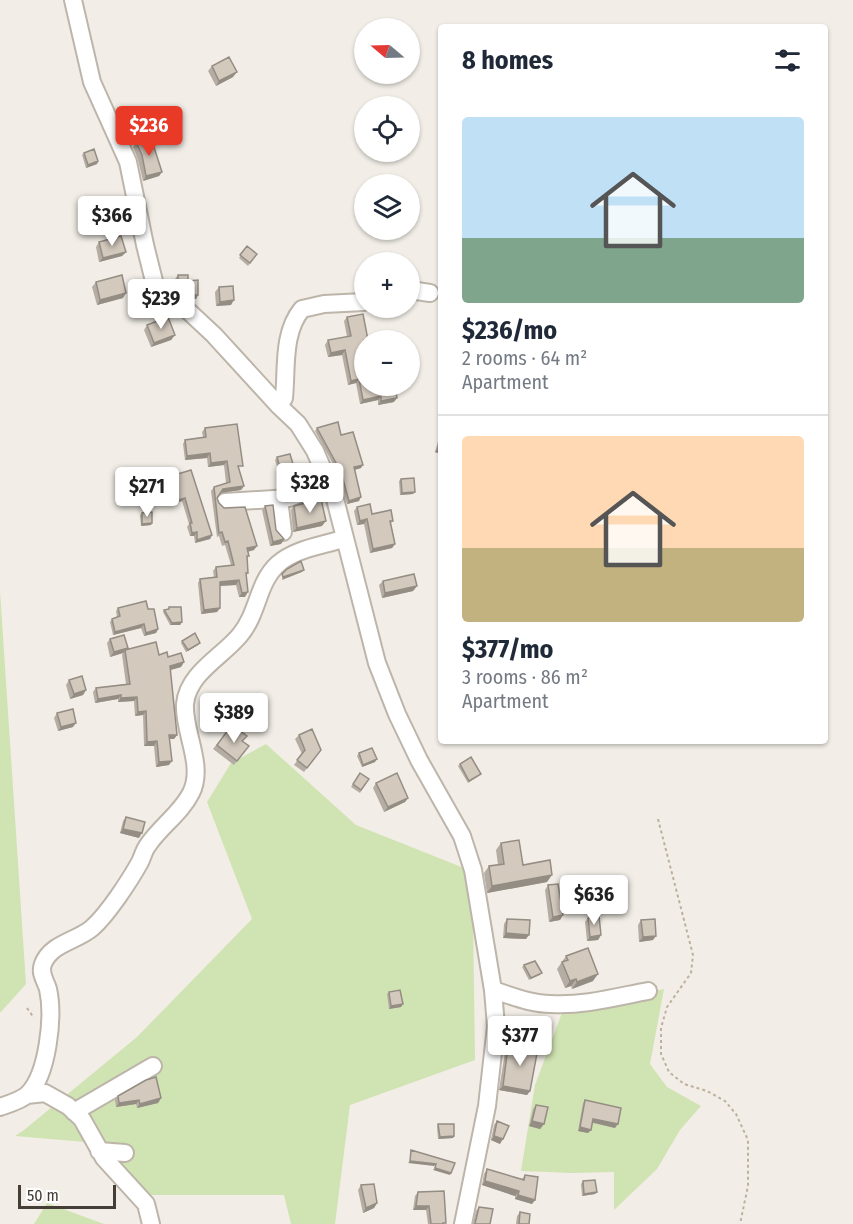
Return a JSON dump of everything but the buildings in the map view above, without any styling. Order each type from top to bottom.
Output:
[{"type":"street","points":[[73,0],[92,82],[128,162],[155,285],[184,307],[214,335],[298,424],[309,440],[328,480],[381,673],[419,760],[450,814],[473,870],[493,990],[496,1026],[487,1107],[463,1224]]},
{"type":"street","points":[[138,295],[155,285]]},
{"type":"street","points":[[420,292],[430,293]]},
{"type":"street","points":[[279,406],[284,398],[288,340],[295,317],[302,309],[324,304],[354,302]]},
{"type":"street","points":[[225,502],[289,498],[328,480]]},
{"type":"street","points":[[279,500],[283,532]]},
{"type":"street","points":[[27,1095],[40,1077],[48,1035],[48,987],[41,967],[54,949],[84,935],[98,923],[140,862],[147,846],[191,793],[195,781],[195,768],[185,707],[187,689],[198,675],[240,636],[250,622],[269,574],[279,564],[291,555],[345,537]]},
{"type":"street","points":[[493,990],[553,1005],[594,1001],[648,991]]},
{"type":"street","points":[[74,1112],[153,1066]]},
{"type":"street","points":[[0,1107],[27,1095],[45,1093],[74,1112],[82,1119],[99,1151],[146,1204],[151,1224]]},
{"type":"street","points":[[99,1151],[125,1153]]},
{"type":"path","points":[[658,819],[693,955],[691,973],[667,1007],[661,1028],[661,1054],[669,1072],[684,1084],[707,1091],[725,1101],[748,1140],[748,1186],[740,1224]]},
{"type":"green space","points":[[0,591],[26,984],[0,1013]]},
{"type":"green space","points":[[266,744],[356,825],[469,870],[473,915],[475,1060],[350,1105],[335,1224],[291,1224],[284,1195],[135,1195],[85,1142],[15,1136],[137,1037],[252,919],[207,802],[231,763]]},
{"type":"green space","points":[[664,989],[650,1064],[667,1087],[701,1106],[680,1130],[657,1169],[614,1210],[614,1172],[521,1171],[535,1085],[563,1010]]},
{"type":"green space","points":[[47,1203],[104,1224],[34,1224]]}]
